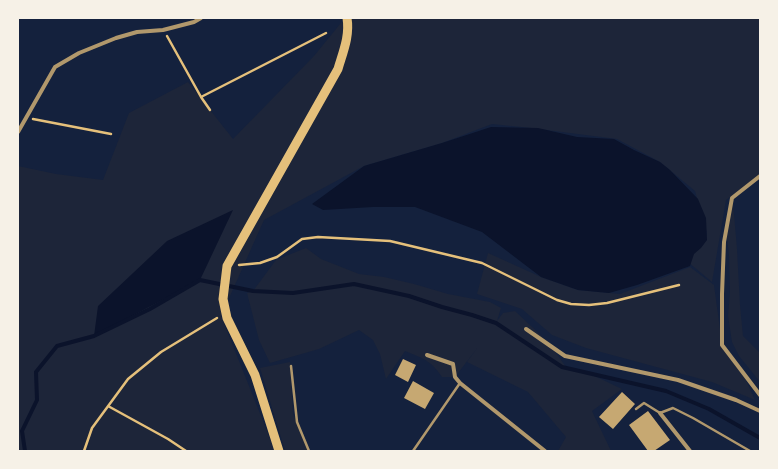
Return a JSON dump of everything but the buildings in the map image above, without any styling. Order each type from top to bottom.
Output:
[{"type":"main road","points":[[279,451],[255,375],[227,318],[223,299],[227,266],[338,69],[347,42],[347,18]]},
{"type":"street","points":[[18,132],[55,67],[79,53],[116,38],[138,32],[164,30],[194,22],[201,18]]},
{"type":"street","points":[[760,176],[732,198],[724,242],[722,294],[722,344],[760,395]]},
{"type":"street","points":[[526,329],[565,356],[678,380],[736,400],[760,411]]},
{"type":"street","points":[[427,355],[453,364],[455,377],[460,383],[545,451]]},
{"type":"street","points":[[660,413],[690,451]]},
{"type":"lane","points":[[291,366],[297,422],[309,451]]},
{"type":"lane","points":[[413,451],[460,383]]},
{"type":"lane","points":[[636,409],[644,404],[660,413],[673,408],[750,451]]},
{"type":"path","points":[[164,30],[201,97],[210,110]]},
{"type":"path","points":[[201,97],[326,33]]},
{"type":"path","points":[[26,118],[111,134]]},
{"type":"path","points":[[227,266],[260,263],[277,257],[302,239],[318,237],[390,241],[482,264],[557,300],[571,304],[589,305],[607,303],[679,285]]},
{"type":"path","points":[[84,451],[92,428],[128,379],[161,352],[221,316]]},
{"type":"path","points":[[108,406],[168,439],[186,451]]},
{"type":"shaded area","points":[[345,18],[760,18],[760,176],[726,200],[712,282],[688,262],[707,234],[695,191],[660,162],[617,139],[492,124],[442,143],[364,166],[264,220],[221,316],[275,451],[89,451],[91,433],[87,451],[18,451],[18,166],[56,174],[103,180],[129,113],[188,82],[233,139],[314,56]]},
{"type":"shaded area","points":[[491,127],[538,128],[577,137],[614,139],[660,162],[670,170],[698,199],[706,218],[707,240],[694,254],[690,266],[637,285],[609,293],[578,290],[541,277],[482,232],[415,207],[373,207],[323,210],[312,204],[364,166]]},
{"type":"shaded area","points":[[733,202],[743,336],[760,353],[760,382],[739,356],[732,342],[728,316],[730,292],[726,219]]},
{"type":"shaded area","points":[[233,210],[200,280],[94,336],[98,306],[167,241]]},
{"type":"shaded area","points":[[306,248],[321,259],[359,274],[384,277],[448,294],[490,302],[501,308],[497,321],[503,313],[515,311],[548,342],[566,367],[582,370],[622,389],[592,411],[611,451],[558,451],[566,437],[528,392],[467,362],[478,347],[455,377],[442,377],[430,363],[405,351],[386,379],[380,354],[373,340],[359,330],[319,349],[270,363],[259,340],[247,293],[253,291],[276,260]]},
{"type":"shaded area","points":[[488,253],[541,277],[578,290],[620,294],[690,267],[714,285],[722,344],[739,365],[755,400],[712,382],[586,348],[552,335],[522,309],[477,294]]},
{"type":"shaded area","points":[[290,362],[293,414],[309,451],[285,451],[260,368]]},
{"type":"waterway","points":[[25,451],[22,431],[37,400],[36,372],[57,346],[94,336],[150,309],[200,280],[253,291],[293,293],[354,284],[409,296],[496,323],[562,367],[666,391],[709,409],[760,438]]}]
